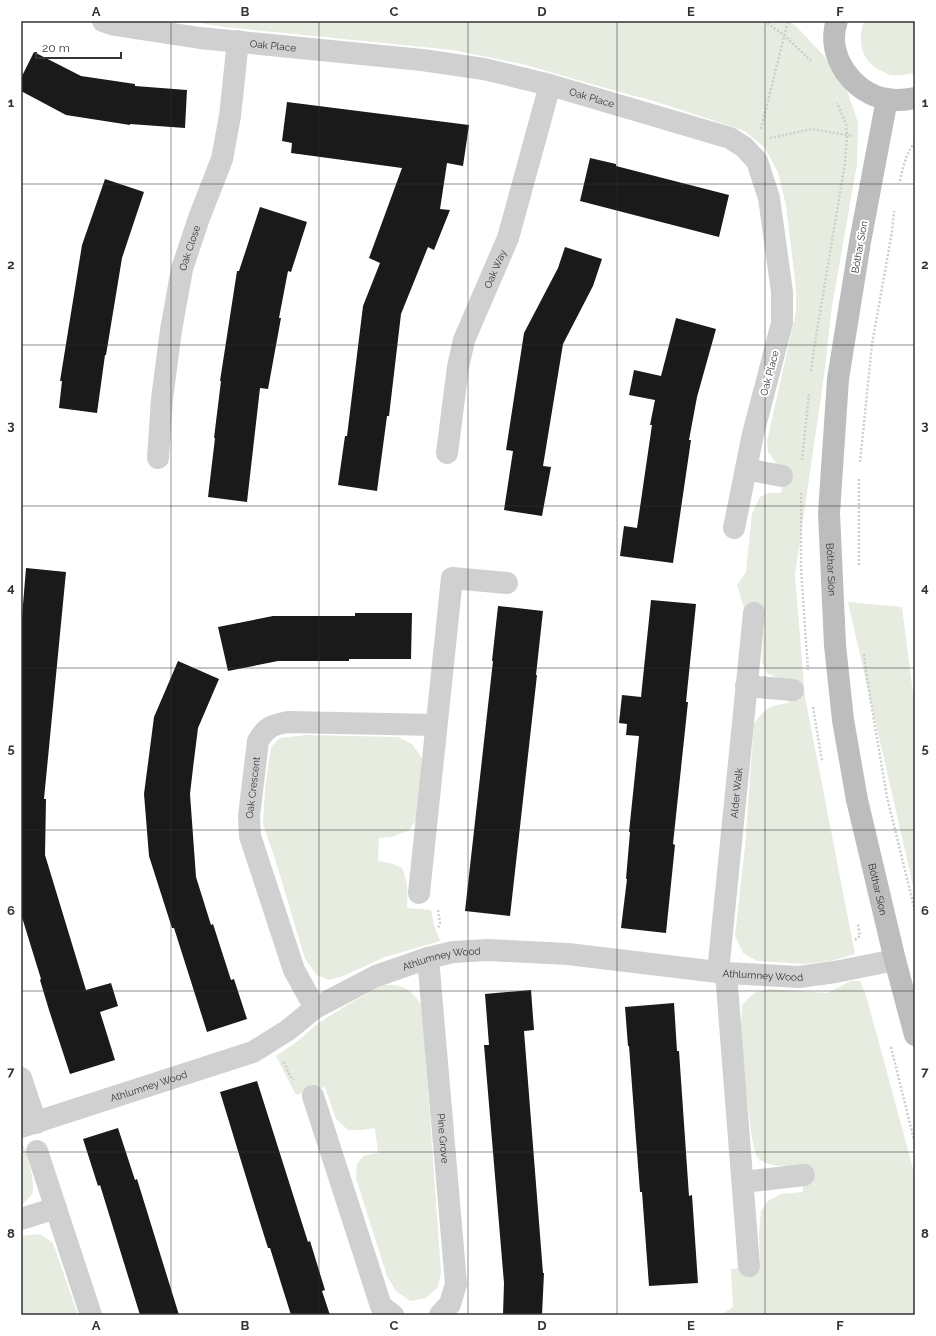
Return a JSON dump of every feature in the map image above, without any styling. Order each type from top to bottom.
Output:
[{"type":"street","name":"Oak Place","points":[[103,21],[115,25],[200,38],[422,60],[484,69],[550,85],[730,138],[747,150],[756,161],[769,198],[782,292],[782,323],[753,434],[734,528]]},
{"type":"street","points":[[834,22],[834,39],[837,54],[849,77],[864,90],[875,96],[887,99],[902,100],[915,98]]},
{"type":"street","name":"Oak Close","points":[[158,458],[163,391],[171,330],[182,269],[199,218],[222,159],[230,116],[238,42]]},
{"type":"street","name":"Oak Way","points":[[446,453],[458,367],[464,340],[508,238],[550,85]]},
{"type":"street","name":"Bóthar Sion","points":[[887,99],[860,242],[838,379],[829,513],[835,644],[843,720],[857,800],[895,960],[915,1034]]},
{"type":"street","points":[[746,469],[782,476]]},
{"type":"street","points":[[419,892],[452,578],[507,583]]},
{"type":"street","name":"Alder Walk","points":[[749,1266],[743,1182],[722,972],[746,686],[754,613]]},
{"type":"street","points":[[746,686],[793,690]]},
{"type":"street","name":"Oak Crescent","points":[[315,1008],[294,970],[250,836],[249,816],[258,742],[264,731],[275,724],[288,722],[436,725]]},
{"type":"street","name":"Athlumney Wood","points":[[28,1125],[253,1052],[288,1030],[315,1008],[376,976],[428,958],[453,952],[487,950],[568,954],[722,972],[799,977],[835,972],[895,960]]},
{"type":"street","name":"Pine Grove","points":[[428,958],[456,1284],[450,1304],[440,1315]]},
{"type":"street","points":[[21,1078],[28,1125]]},
{"type":"street","points":[[313,1096],[381,1306],[393,1315]]},
{"type":"street","points":[[37,1151],[91,1315]]},
{"type":"street","points":[[743,1182],[804,1175]]},
{"type":"street","points":[[21,1219],[56,1208]]},
{"type":"path","points":[[764,21],[784,35],[811,62]]},
{"type":"path","points":[[747,150],[759,138],[788,21]]},
{"type":"path","points":[[835,98],[846,124],[847,134],[845,163]]},
{"type":"path","points":[[747,150],[770,138],[812,129],[853,136]]},
{"type":"path","points":[[898,188],[910,147],[915,142]]},
{"type":"path","points":[[860,467],[872,344],[892,232],[894,209]]},
{"type":"path","points":[[859,474],[859,570]]},
{"type":"path","points":[[864,650],[867,679],[887,797],[915,911]]},
{"type":"path","points":[[419,892],[437,905],[440,923],[428,958]]},
{"type":"path","points":[[273,1040],[290,1076],[313,1096]]},
{"type":"path","points":[[891,1046],[915,1144]]},
{"type":"shaded area","points":[[201,21],[789,21],[796,26],[824,56],[848,93],[858,123],[857,164],[832,306],[824,376],[795,575],[805,697],[855,954],[831,961],[805,964],[757,961],[743,953],[735,936],[745,846],[754,724],[768,708],[788,703],[788,680],[779,679],[767,673],[762,662],[764,613],[745,611],[737,585],[746,572],[752,513],[760,497],[768,493],[781,493],[786,472],[776,463],[768,452],[767,441],[796,312],[796,289],[786,205],[778,172],[765,148],[745,131],[657,102],[526,65],[453,50],[224,27],[200,23]]},
{"type":"shaded area","points":[[864,21],[915,21],[915,73],[890,75],[869,62],[862,50],[861,43]]},
{"type":"shaded area","points":[[848,602],[902,607],[915,709],[915,894]]},
{"type":"shaded area","points":[[307,735],[398,737],[412,744],[422,758],[417,819],[408,831],[391,837],[379,838],[378,861],[390,863],[402,868],[407,888],[407,908],[431,910],[434,925],[440,941],[385,957],[343,976],[329,980],[317,975],[305,959],[263,824],[265,788],[271,747],[280,738]]},
{"type":"shaded area","points":[[851,981],[860,981],[866,995],[915,1176],[915,1315],[721,1315],[733,1307],[731,1269],[760,1266],[759,1235],[761,1211],[768,1201],[781,1194],[803,1192],[802,1167],[778,1166],[767,1163],[758,1158],[755,1151],[749,1117],[745,1074],[741,1026],[742,1005],[754,993],[770,989],[827,993]]},
{"type":"shaded area","points":[[383,985],[396,985],[406,989],[414,995],[422,1006],[441,1272],[438,1287],[426,1298],[410,1301],[396,1291],[387,1276],[356,1178],[357,1164],[363,1156],[378,1153],[375,1128],[348,1130],[336,1119],[325,1087],[296,1095],[276,1056],[298,1041],[317,1024]]},
{"type":"shaded area","points":[[21,1139],[30,1166],[33,1189],[31,1196],[21,1206]]},
{"type":"shaded area","points":[[40,1234],[53,1243],[78,1315],[21,1315],[21,1236]]},
{"type":"building","points":[[34,52],[81,76],[135,84],[135,86],[187,90],[185,128],[130,125],[66,115],[21,91],[21,78]]},
{"type":"building","points":[[287,102],[469,125],[463,166],[447,163],[440,209],[450,210],[434,250],[428,247],[401,314],[389,416],[387,416],[377,491],[338,485],[345,436],[347,436],[363,306],[380,263],[369,258],[402,168],[291,153],[292,143],[282,141]]},
{"type":"building","points":[[590,158],[729,195],[719,237],[580,201]]},
{"type":"building","points":[[105,179],[144,192],[122,258],[105,355],[97,413],[59,408],[62,381],[60,381],[82,245]]},
{"type":"building","points":[[260,207],[307,222],[291,272],[288,271],[268,389],[260,388],[247,502],[208,497],[220,381],[237,271],[239,271]]},
{"type":"building","points":[[565,247],[602,259],[593,286],[563,344],[543,466],[551,467],[542,516],[504,510],[513,451],[506,450],[524,333],[558,268]]},
{"type":"building","points":[[676,318],[716,329],[697,397],[689,440],[691,440],[673,563],[620,556],[624,526],[637,528],[652,425],[650,425],[655,400],[629,395],[634,370],[661,376]]},
{"type":"building","points":[[26,568],[66,572],[44,799],[46,799],[45,855],[86,990],[111,983],[118,1006],[100,1012],[115,1060],[70,1074],[49,1010],[21,914],[21,629]]},
{"type":"building","points":[[651,600],[696,604],[666,933],[621,928],[627,879],[629,832],[639,736],[626,735],[627,724],[619,723],[622,695],[641,697]]},
{"type":"building","points":[[498,606],[543,611],[510,916],[465,911]]},
{"type":"building","points":[[355,613],[412,613],[411,659],[278,661],[228,671],[218,627],[273,616],[355,616]]},
{"type":"building","points":[[178,661],[219,679],[198,728],[193,768],[190,794],[196,877],[211,925],[213,924],[231,980],[234,979],[247,1019],[207,1032],[174,928],[172,928],[149,856],[144,794],[154,717]]},
{"type":"building","points":[[531,990],[534,1030],[524,1031],[544,1273],[542,1315],[503,1315],[504,1283],[484,1045],[489,1045],[485,994]]},
{"type":"building","points":[[674,1003],[677,1051],[679,1051],[689,1196],[692,1195],[698,1283],[649,1286],[625,1007]]},
{"type":"building","points":[[257,1081],[308,1242],[310,1241],[325,1290],[322,1291],[330,1315],[291,1315],[253,1200],[220,1092]]},
{"type":"building","points":[[118,1128],[135,1180],[137,1179],[179,1315],[140,1315],[100,1185],[98,1186],[83,1139]]}]
